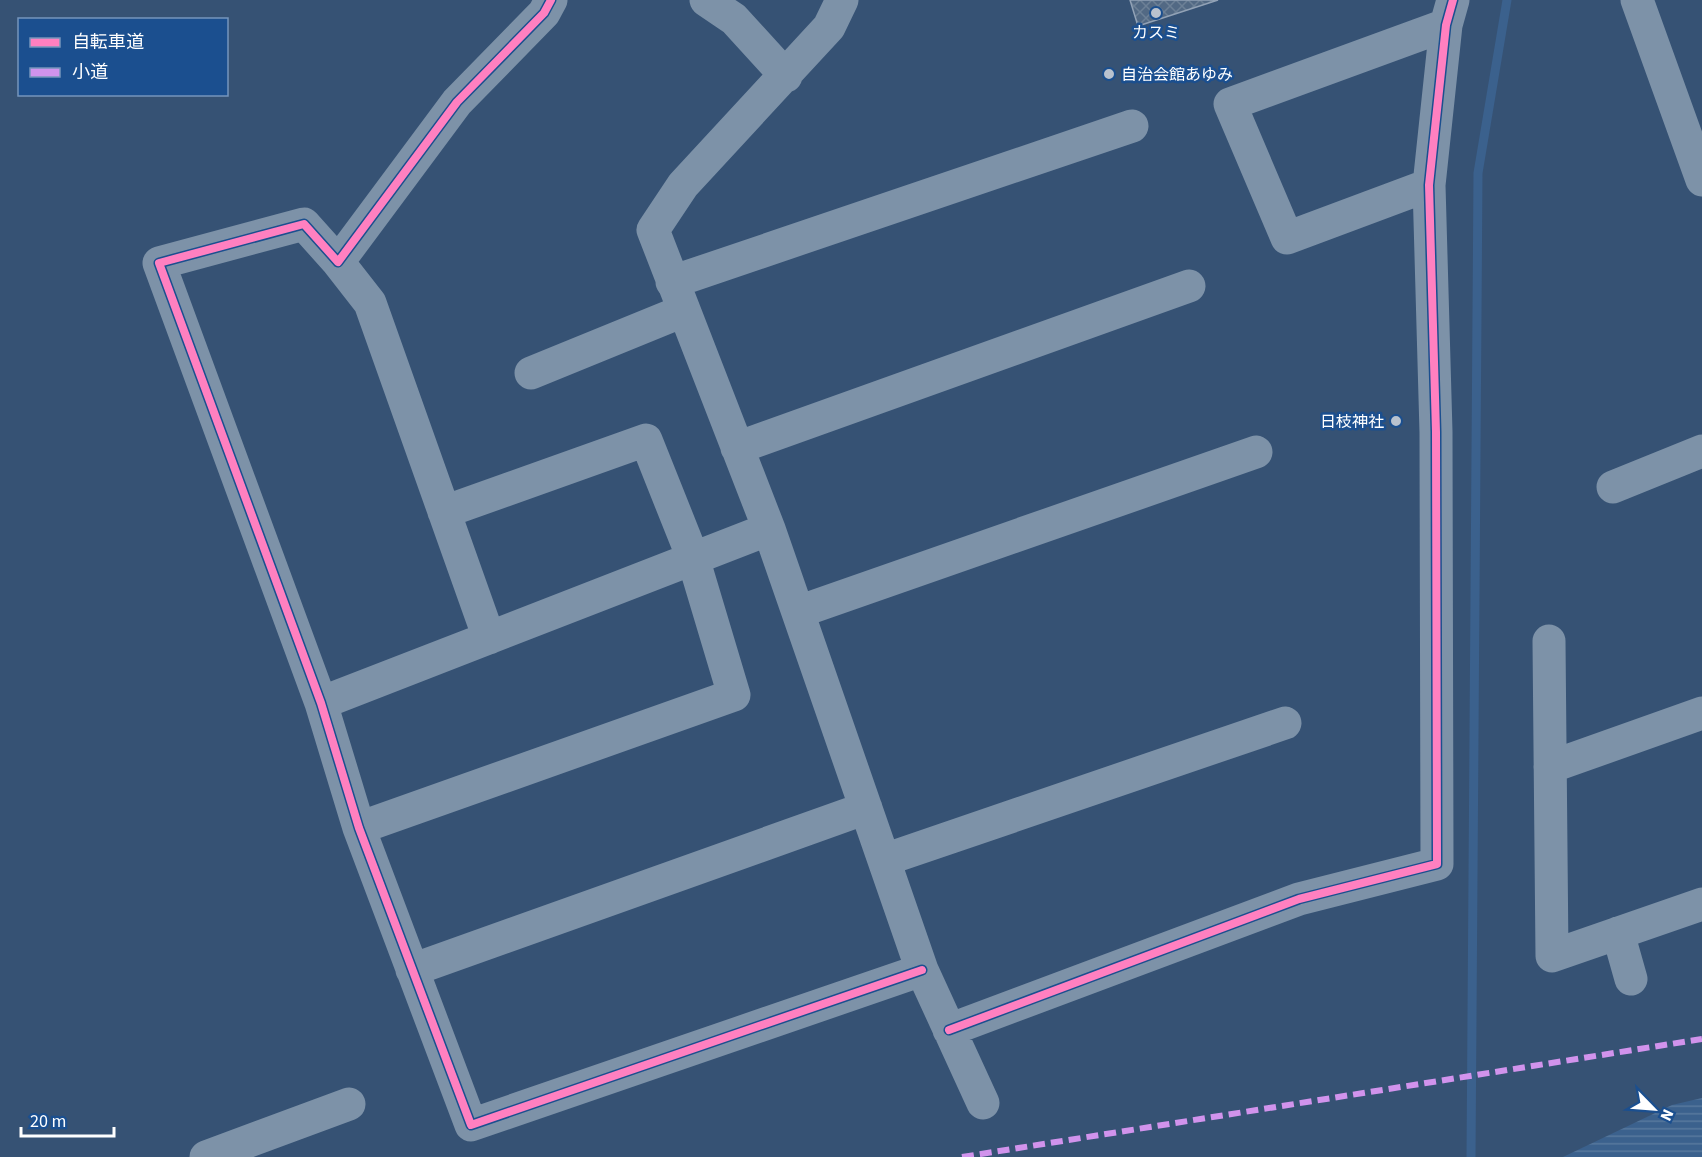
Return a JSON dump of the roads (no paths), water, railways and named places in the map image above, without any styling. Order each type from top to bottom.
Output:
[{"type":"street","points":[[338,262],[456,102],[544,13],[551,0]]},
{"type":"street","points":[[706,0],[734,19],[786,76]]},
{"type":"street","points":[[842,0],[829,27],[683,185],[653,230],[769,529],[922,970],[983,1102]]},
{"type":"street","points":[[1637,0],[1700,165]]},
{"type":"street","points":[[949,1030],[1299,899],[1437,864],[1436,432],[1429,185],[1449,13],[1230,104],[1287,238],[1429,185]]},
{"type":"street","points":[[531,373],[678,297],[1132,126]]},
{"type":"street","points":[[489,638],[370,303],[338,262],[304,224],[159,263],[321,703],[359,828],[471,1125],[922,970]]},
{"type":"street","points":[[737,448],[1189,286]]},
{"type":"street","points":[[359,828],[734,695],[693,558],[646,440],[444,512]]},
{"type":"street","points":[[1613,487],[1702,450]]},
{"type":"street","points":[[798,612],[1256,452]]},
{"type":"street","points":[[321,703],[769,529]]},
{"type":"street","points":[[1549,641],[1552,956],[1702,904]]},
{"type":"street","points":[[1550,767],[1702,713]]},
{"type":"street","points":[[884,860],[1286,723]]},
{"type":"street","points":[[412,970],[866,808]]},
{"type":"street","points":[[1618,933],[1631,979]]},
{"type":"street","points":[[206,1157],[349,1104]]},
{"type":"water","points":[[1702,1098],[1702,1157],[1563,1157],[1672,1105]]},
{"type":"waterway","points":[[1471,1157],[1478,173],[1507,0]]},
{"type":"place","name":"カスミ","points":[[1156,13]]},
{"type":"place","name":"自治会館あゆみ","points":[[1109,74]]},
{"type":"place","name":"日枝神社","points":[[1396,421]]}]
